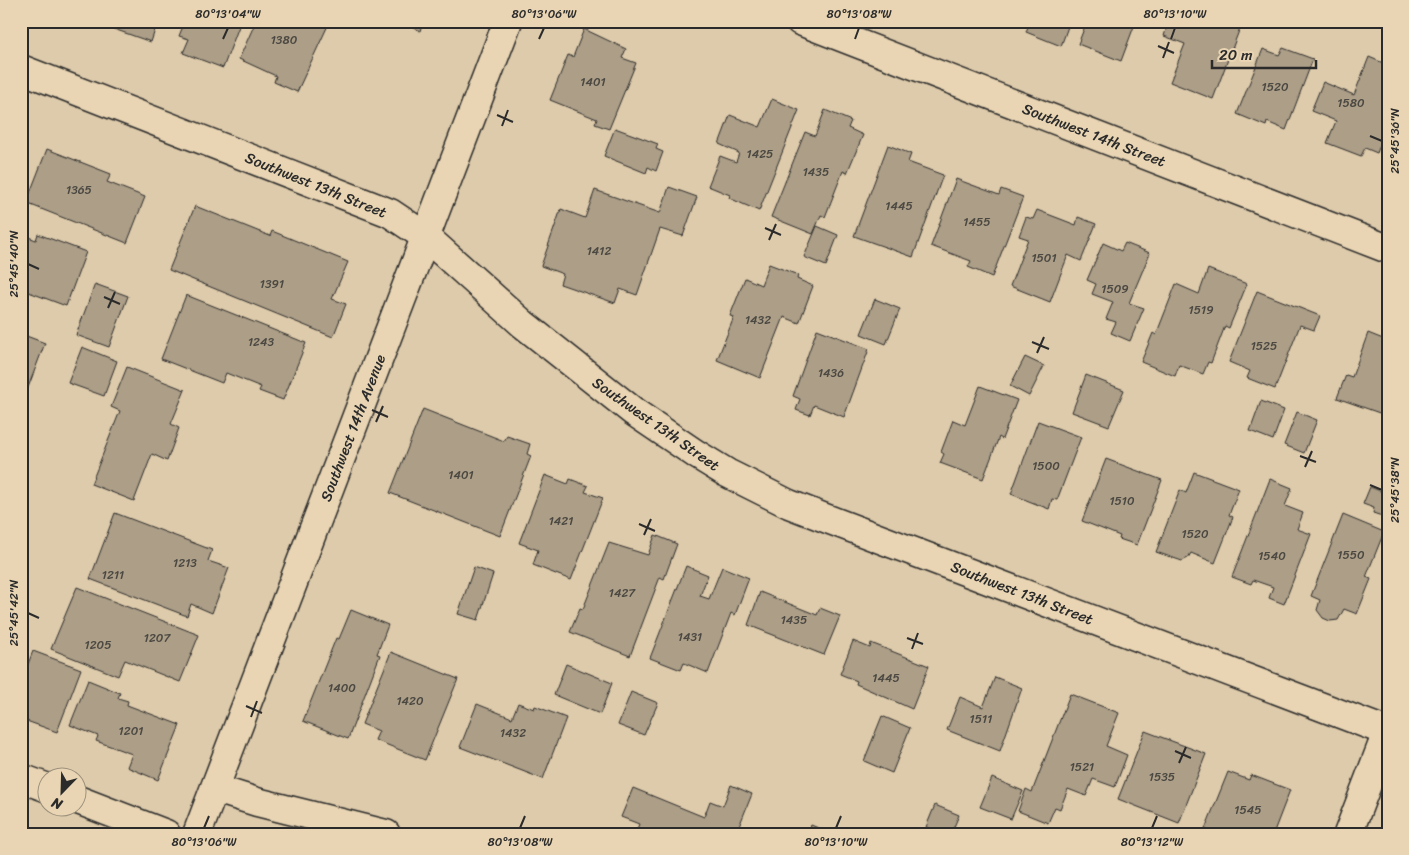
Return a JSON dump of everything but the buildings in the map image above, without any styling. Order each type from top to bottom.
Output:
[{"type":"street","name":"Southwest 14th Avenue","points":[[198,834],[508,21]]},
{"type":"street","name":"Southwest 14th Street","points":[[800,21],[1388,249]]},
{"type":"street","name":"Southwest 13th Street","points":[[21,69],[390,213],[426,237],[523,324],[592,380],[666,434],[727,473],[790,504],[1387,731]]},
{"type":"street","points":[[1348,834],[1387,731]]},
{"type":"street","points":[[21,778],[38,784]]},
{"type":"street","points":[[216,789],[257,802],[386,834]]},
{"type":"street","points":[[88,804],[166,834]]}]
